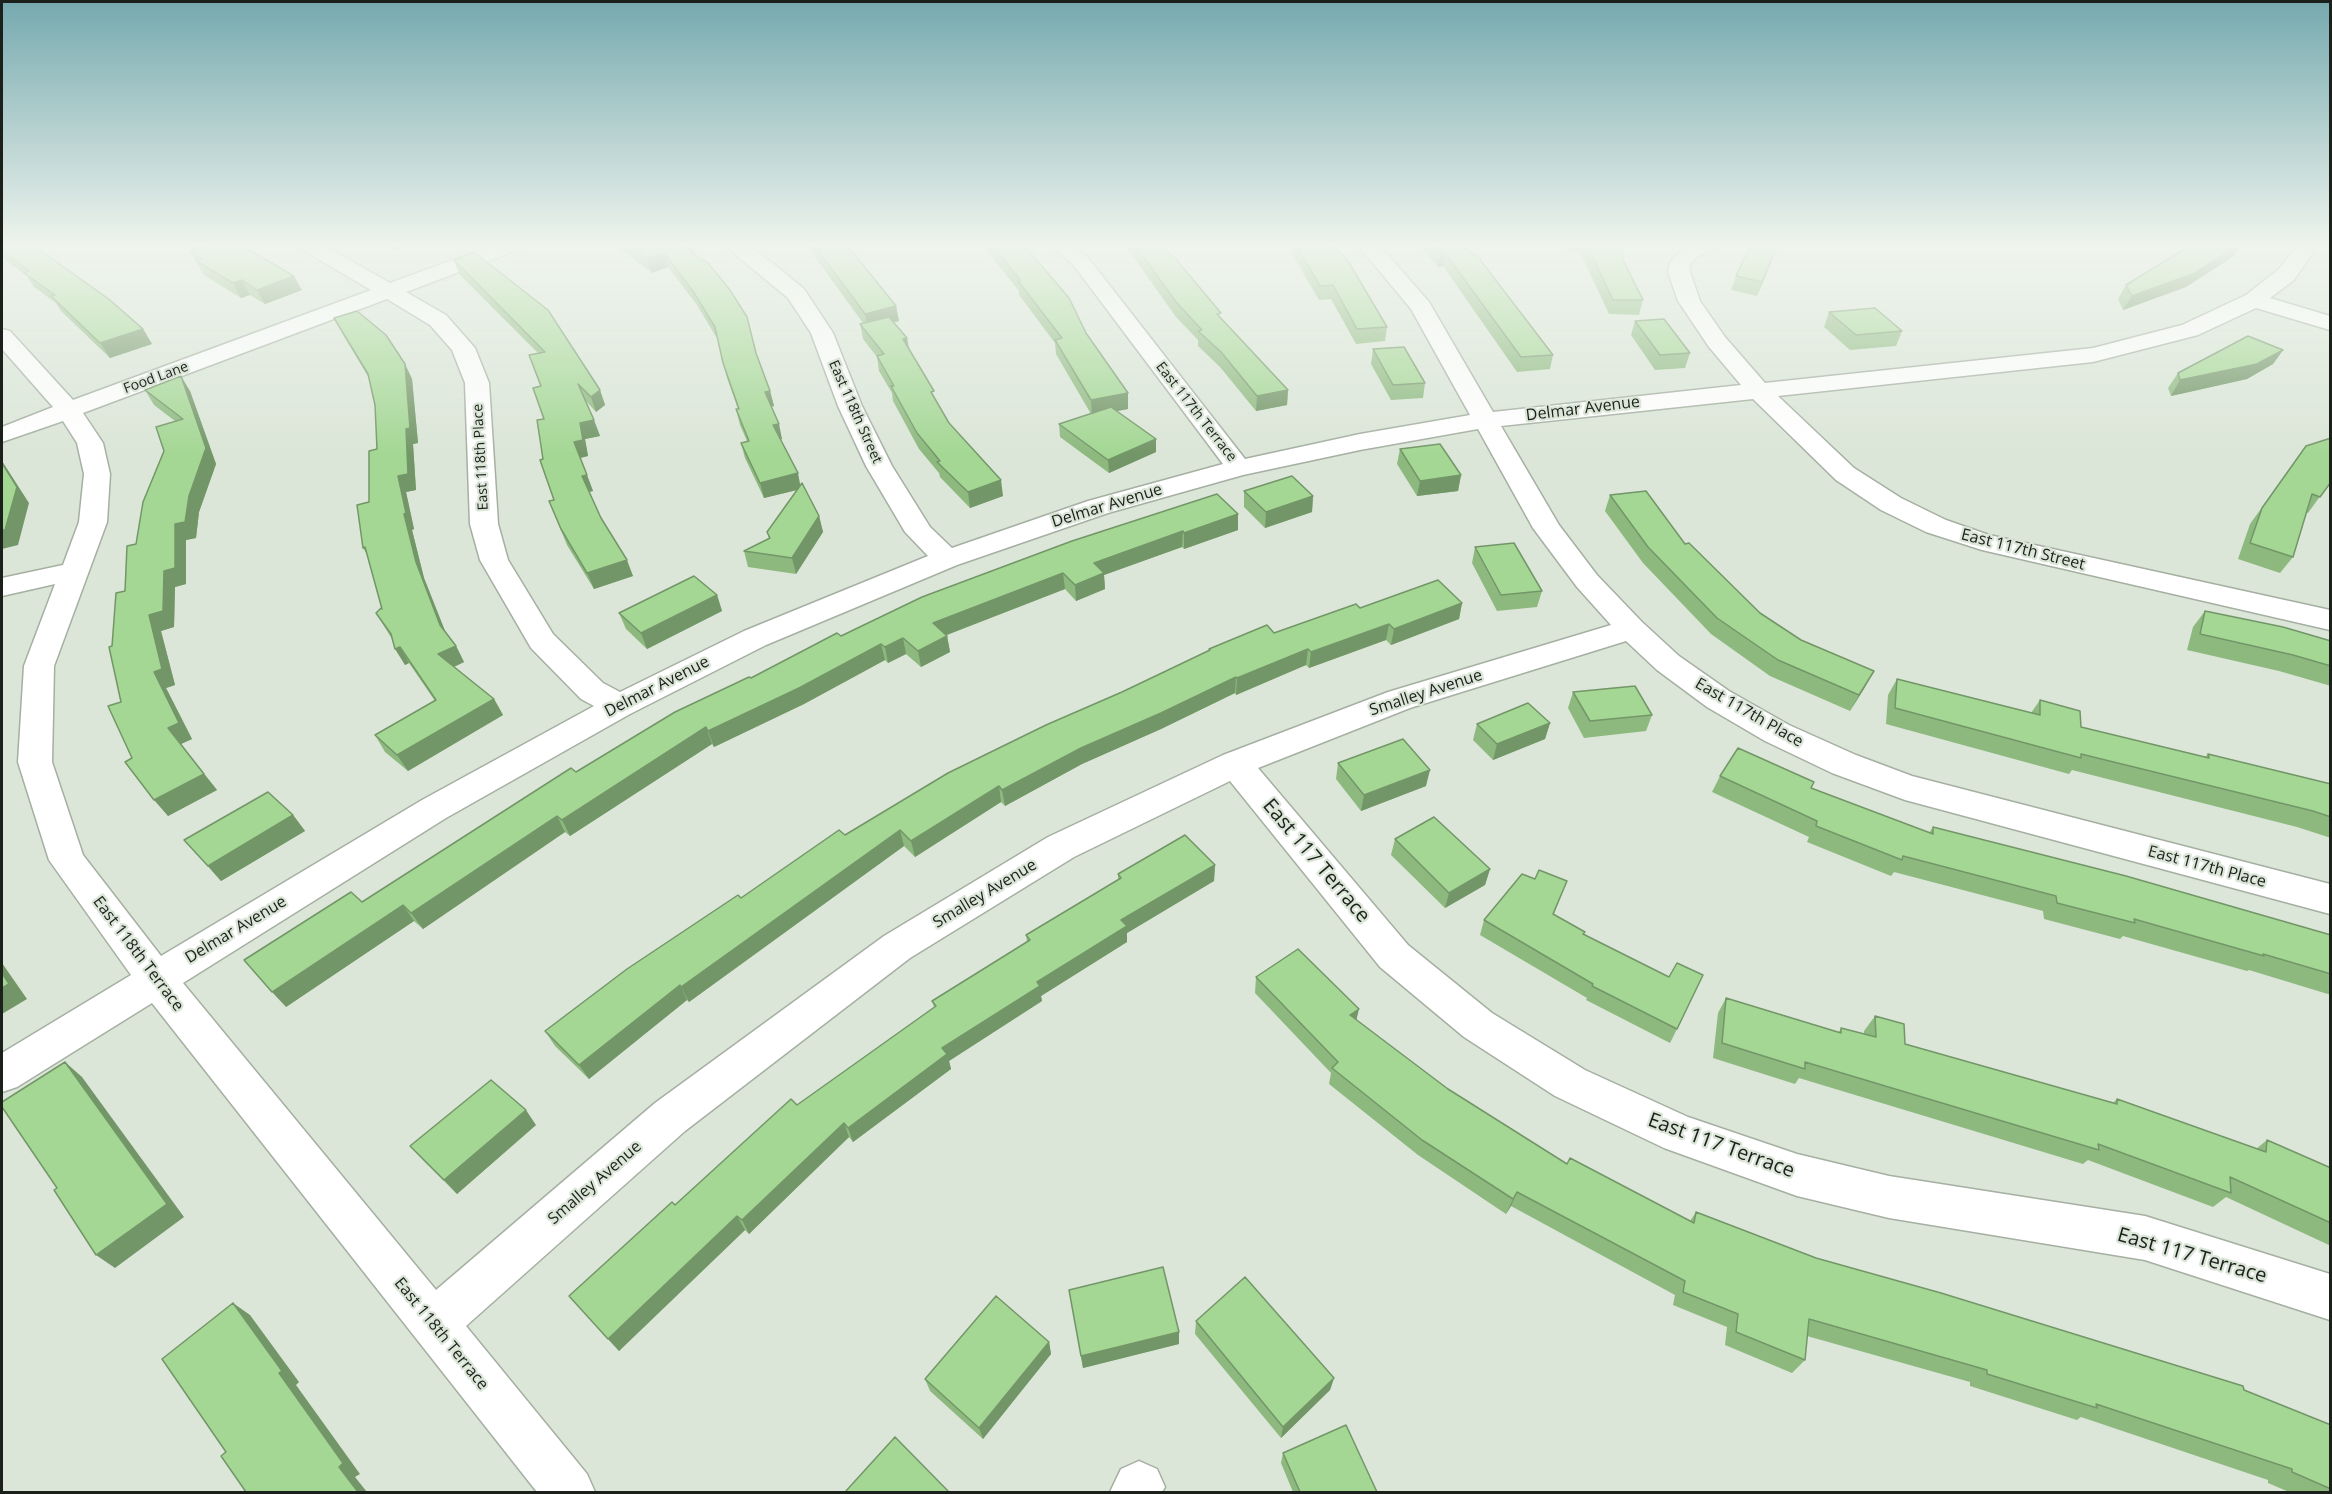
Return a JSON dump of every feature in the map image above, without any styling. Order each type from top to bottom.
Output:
[{"type":"street","name":"Food Lane","points":[[2,435],[326,315]]},
{"type":"street","name":"East 118th Place","points":[[429,315],[438,320],[463,348],[477,382],[484,524],[494,560],[542,641],[592,691],[619,706]]},
{"type":"street","name":"East 118th Street","points":[[810,315],[822,333],[850,406],[879,466],[919,532],[946,559]]},
{"type":"street","name":"East 117th Terrace","points":[[1122,315],[1239,468]]},
{"type":"street","name":"East 117th Place","points":[[1426,315],[1547,528],[1587,581],[1631,629],[1668,663],[1719,699],[1778,733],[1844,764],[1905,787],[2331,899]]},
{"type":"street","name":"East 117th Street","points":[[1698,315],[1717,342],[1759,391],[1845,474],[1891,504],[1936,526],[1982,543],[2331,620]]},
{"type":"street","name":"Delmar Avenue","points":[[2,1074],[434,809],[619,706],[755,638],[946,559],[1098,507],[1239,468],[1360,442],[1487,420],[2093,355],[2190,330],[2223,315]]},
{"type":"street","points":[[2303,315],[2331,323]]},
{"type":"street","name":"East 118th Terrace","points":[[2,336],[69,410],[90,443],[97,474],[93,522],[39,666],[35,762],[67,860],[156,979],[569,1492]]},
{"type":"street","points":[[2,586],[75,571]]},
{"type":"street","name":"Smalley Avenue","points":[[433,1324],[670,1117],[897,947],[1061,847],[1235,764],[1400,700],[1631,629]]},
{"type":"street","name":"East 117 Terrace","points":[[1235,764],[1394,956],[1478,1025],[1570,1083],[1679,1134],[1797,1175],[1889,1197],[2145,1238],[2331,1297]]},
{"type":"building","points":[[71,315],[127,315],[143,329],[100,343]]},
{"type":"building","points":[[345,315],[361,315],[386,335],[405,364],[410,428],[406,429],[408,474],[398,476],[406,513],[404,514],[416,562],[440,625],[456,646],[438,654],[494,699],[397,755],[375,735],[436,700],[400,647],[395,649],[391,634],[376,613],[382,609],[365,547],[363,548],[357,505],[369,502],[369,451],[377,449],[375,405],[368,374],[334,318]]},
{"type":"building","points":[[508,315],[551,315],[600,390],[591,397],[578,384],[594,420],[580,423],[583,440],[574,442],[587,475],[582,476],[601,518],[627,560],[587,573],[561,529],[549,501],[554,500],[540,460],[543,459],[537,420],[544,419],[533,388],[541,386],[529,355],[545,352]]},
{"type":"building","points":[[707,315],[746,315],[747,317],[756,353],[770,391],[765,392],[779,424],[773,425],[798,473],[760,483],[741,443],[749,441],[736,409],[739,409],[723,363],[715,327]]},
{"type":"building","points":[[1044,315],[1077,315],[1086,333],[1128,393],[1091,400],[1055,340],[1062,338]]},
{"type":"building","points":[[1188,315],[1218,315],[1288,390],[1257,396],[1221,352],[1198,331],[1202,330]]},
{"type":"building","points":[[1349,315],[1380,315],[1387,327],[1357,329]]},
{"type":"building","points":[[1490,315],[1522,315],[1553,355],[1521,357]]},
{"type":"building","points":[[1832,315],[1883,315],[1902,331],[1856,335]]},
{"type":"building","points":[[889,317],[907,338],[903,339],[934,391],[931,392],[949,423],[1001,480],[968,492],[937,462],[940,461],[917,433],[877,356],[884,354],[860,324]]},
{"type":"building","points":[[1664,319],[1690,353],[1660,355],[1635,321]]},
{"type":"building","points":[[2248,336],[2283,350],[2257,364],[2180,380],[2178,373]]},
{"type":"building","points":[[1404,347],[1425,383],[1393,385],[1373,349]]},
{"type":"building","points":[[181,376],[206,448],[189,496],[185,522],[175,524],[175,568],[164,571],[163,611],[149,615],[162,669],[154,672],[179,723],[168,728],[204,774],[154,800],[125,762],[132,758],[108,706],[121,702],[109,647],[112,646],[116,593],[125,591],[127,546],[136,544],[143,502],[164,451],[156,427],[183,419],[145,390]]},
{"type":"building","points":[[1111,407],[1156,439],[1108,460],[1059,424]]},
{"type":"building","points":[[2331,438],[2331,482],[2320,497],[2312,494],[2293,557],[2250,543],[2262,508],[2306,446]]},
{"type":"building","points":[[1440,444],[1461,475],[1420,481],[1400,449]]},
{"type":"building","points":[[2,463],[17,487],[5,530],[2,530]]},
{"type":"building","points":[[1292,476],[1313,496],[1266,512],[1244,491]]},
{"type":"building","points":[[802,483],[819,516],[792,558],[744,551],[770,538],[767,532]]},
{"type":"building","points":[[1646,491],[1685,544],[1689,543],[1760,613],[1801,640],[1874,671],[1859,695],[1778,660],[1717,618],[1648,547],[1610,495]]},
{"type":"building","points":[[1217,494],[1238,514],[1094,563],[1104,573],[1075,585],[1063,573],[933,623],[947,636],[918,651],[903,638],[885,647],[881,644],[799,688],[708,731],[706,727],[562,820],[557,816],[411,913],[403,905],[272,992],[244,960],[351,892],[362,902],[571,768],[576,772],[675,712],[751,678],[837,633],[841,636],[922,597],[1072,541]]},
{"type":"building","points":[[1514,543],[1542,591],[1501,595],[1475,547]]},
{"type":"building","points":[[694,576],[717,595],[641,633],[619,613]]},
{"type":"building","points":[[1438,580],[1462,603],[1394,629],[1389,624],[1311,652],[1308,649],[1236,677],[1081,748],[1002,790],[999,786],[911,841],[900,830],[681,987],[680,985],[579,1065],[545,1031],[627,969],[738,895],[741,898],[839,830],[845,835],[948,773],[1209,649],[1267,625],[1274,633],[1356,604],[1360,608]]},
{"type":"building","points":[[2205,611],[2283,627],[2331,641],[2331,666],[2200,634]]},
{"type":"building","points":[[1897,679],[2040,715],[2040,700],[2080,711],[2081,727],[2209,758],[2208,754],[2331,784],[2331,817],[2081,754],[2081,758],[1895,708]]},
{"type":"building","points":[[1635,686],[1652,715],[1590,721],[1573,692]]},
{"type":"building","points":[[1528,703],[1550,723],[1497,744],[1477,724]]},
{"type":"building","points":[[1403,739],[1430,770],[1364,795],[1338,763]]},
{"type":"building","points":[[1738,748],[1814,782],[1811,788],[1933,834],[1933,827],[2126,876],[2331,935],[2331,974],[2134,919],[2135,923],[2057,903],[2056,896],[1903,856],[1902,860],[1816,826],[1817,821],[1720,776]]},
{"type":"building","points":[[268,792],[293,815],[208,866],[184,840]]},
{"type":"building","points":[[1434,817],[1490,869],[1449,893],[1395,839]]},
{"type":"building","points":[[1185,835],[1215,865],[1121,920],[1127,926],[1037,982],[1040,986],[942,1048],[947,1054],[848,1128],[844,1123],[742,1220],[737,1216],[608,1339],[569,1296],[672,1202],[675,1205],[791,1099],[797,1105],[936,1006],[932,1001],[1030,940],[1026,935],[1121,878],[1118,874]]},
{"type":"building","points":[[1539,870],[1567,881],[1553,914],[1585,932],[1583,934],[1669,977],[1677,963],[1703,975],[1677,1029],[1592,986],[1593,984],[1484,920],[1522,874],[1535,879]]},
{"type":"building","points":[[1298,949],[1359,1009],[1350,1015],[1448,1089],[1567,1164],[1570,1158],[1694,1223],[1696,1212],[1816,1258],[1941,1293],[2243,1386],[2244,1390],[2331,1425],[2331,1489],[2292,1472],[2292,1469],[2096,1404],[2097,1408],[1987,1374],[1987,1370],[1809,1319],[1805,1360],[1736,1332],[1738,1314],[1683,1292],[1685,1281],[1517,1192],[1513,1199],[1422,1140],[1332,1068],[1338,1062],[1256,977]]},
{"type":"building","points":[[2,973],[9,984],[2,988]]},
{"type":"building","points":[[1726,998],[1841,1033],[1841,1028],[1876,1037],[1875,1016],[1904,1024],[1905,1044],[2117,1104],[2117,1099],[2266,1152],[2267,1140],[2331,1168],[2331,1223],[2230,1177],[2231,1193],[2098,1144],[2099,1150],[1805,1062],[1805,1069],[1722,1043]]},
{"type":"building","points":[[65,1062],[167,1204],[96,1255],[54,1190],[57,1188],[2,1107],[2,1102]]},
{"type":"building","points":[[491,1080],[526,1110],[444,1180],[410,1146]]},
{"type":"building","points":[[1163,1267],[1179,1332],[1081,1356],[1069,1290]]},
{"type":"building","points":[[1245,1277],[1334,1378],[1283,1427],[1196,1321]]},
{"type":"building","points":[[996,1296],[1049,1342],[979,1428],[925,1379]]},
{"type":"building","points":[[233,1303],[282,1371],[279,1373],[343,1463],[339,1467],[358,1492],[246,1492],[221,1456],[226,1452],[162,1359]]},
{"type":"building","points":[[1346,1425],[1377,1492],[1300,1492],[1283,1453]]},
{"type":"building","points":[[895,1437],[948,1491],[845,1492]]}]
